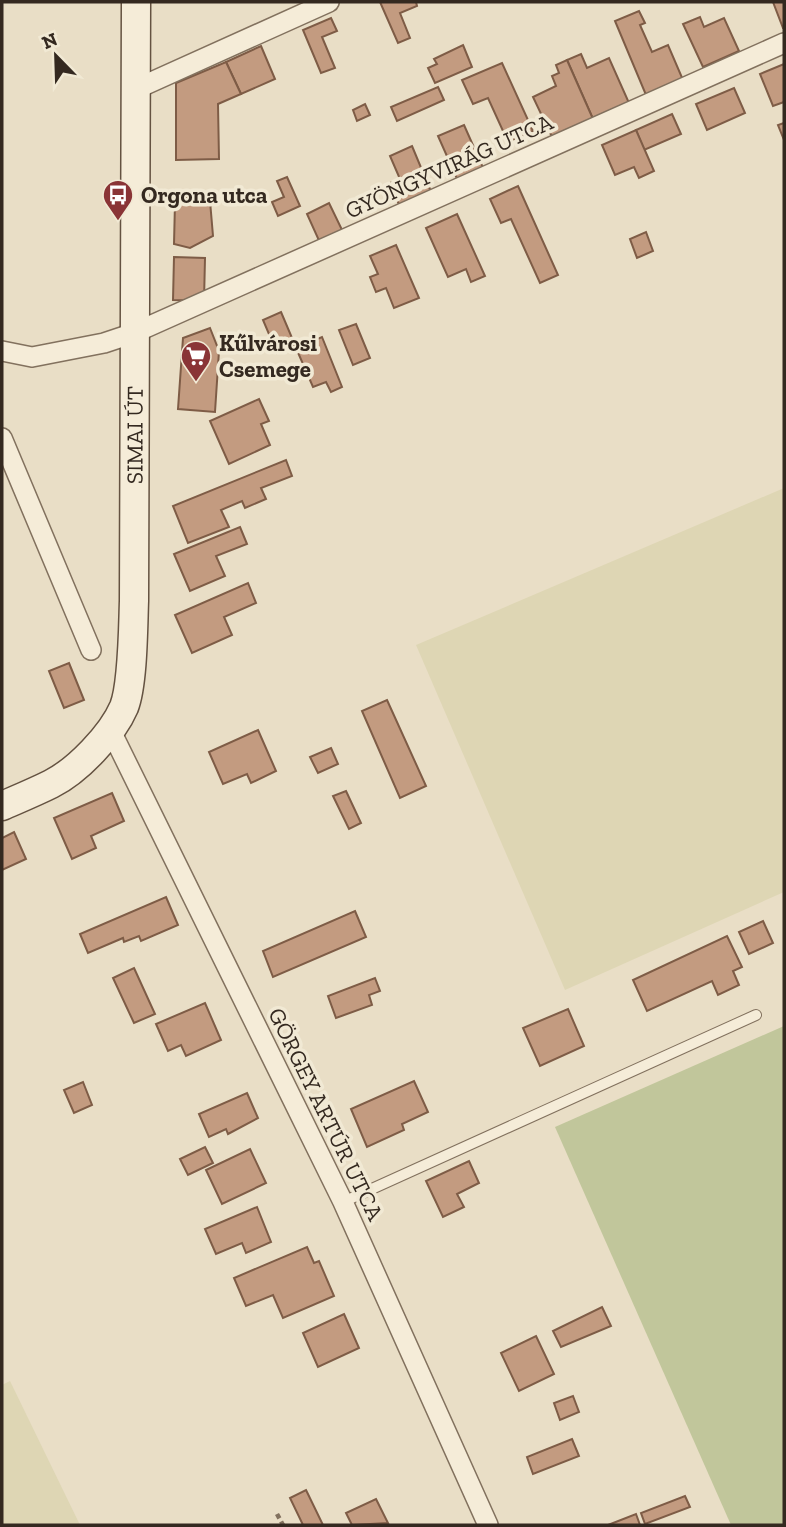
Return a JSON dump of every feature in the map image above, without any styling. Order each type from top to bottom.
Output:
[{"type":"main road","name":"SIMAI ÚT","points":[[2,806],[53,783],[92,751],[124,707],[132,646],[136,2]]},
{"type":"street","points":[[136,89],[329,2]]},
{"type":"street","name":"GYÖNGYVIRÁG UTCA","points":[[134,333],[784,43]]},
{"type":"street","points":[[2,351],[32,357],[103,343],[134,333]]},
{"type":"street","points":[[2,438],[91,650]]},
{"type":"street","name":"GÖRGEY ARTÚR UTCA","points":[[110,729],[343,1202],[488,1525]]},
{"type":"lane","points":[[343,1202],[755,1016]]},
{"type":"path","points":[[277,1514],[282,1525]]},
{"type":"shaded area","points":[[784,488],[784,892],[565,990],[416,645]]},
{"type":"shaded area","points":[[10,1381],[80,1525],[2,1525],[2,1385]]},
{"type":"green space","points":[[784,1026],[784,1525],[731,1525],[555,1127]]},
{"type":"building","points":[[380,2],[416,2],[417,6],[400,13],[410,38],[398,43]]},
{"type":"building","points":[[773,2],[784,2],[784,28],[783,28]]},
{"type":"building","points":[[639,11],[645,23],[640,25],[652,52],[668,45],[683,80],[646,95],[615,21]]},
{"type":"building","points":[[700,17],[704,27],[724,18],[739,51],[703,67],[683,24]]},
{"type":"building","points":[[331,18],[337,31],[322,37],[335,68],[321,73],[303,30]]},
{"type":"building","points":[[463,45],[472,67],[435,83],[428,68],[437,64],[434,59]]},
{"type":"building","points":[[261,46],[275,79],[241,94],[226,62]]},
{"type":"building","points":[[581,54],[587,68],[609,58],[629,103],[593,119],[567,60]]},
{"type":"building","points":[[567,60],[593,119],[552,137],[533,97],[556,86],[552,76],[559,73],[556,65]]},
{"type":"building","points":[[226,62],[241,94],[218,104],[219,159],[176,160],[176,83]]},
{"type":"building","points":[[502,63],[533,131],[508,142],[488,98],[473,104],[462,80]]},
{"type":"building","points":[[784,64],[784,102],[773,106],[760,74]]},
{"type":"building","points":[[438,87],[444,100],[397,121],[391,107]]},
{"type":"building","points":[[734,88],[745,113],[707,130],[696,104]]},
{"type":"building","points":[[365,104],[370,115],[357,121],[353,110]]},
{"type":"building","points":[[672,114],[681,134],[644,150],[636,130]]},
{"type":"building","points":[[784,123],[784,140],[778,125]]},
{"type":"building","points":[[464,125],[484,170],[458,181],[438,136]]},
{"type":"building","points":[[636,130],[654,171],[639,178],[634,167],[615,175],[602,145]]},
{"type":"building","points":[[412,146],[432,194],[400,207],[390,183],[400,179],[390,156]]},
{"type":"building","points":[[287,177],[300,206],[278,216],[272,202],[284,197],[277,181]]},
{"type":"building","points":[[518,186],[558,275],[540,283],[511,219],[501,223],[490,199]]},
{"type":"building","points":[[194,194],[210,201],[213,236],[190,248],[174,244],[175,203]]},
{"type":"building","points":[[329,203],[344,234],[321,245],[307,214]]},
{"type":"building","points":[[457,214],[485,276],[471,282],[466,269],[448,277],[426,228]]},
{"type":"building","points":[[646,232],[653,251],[637,258],[630,239]]},
{"type":"building","points":[[396,245],[419,298],[394,308],[386,288],[376,292],[370,277],[378,274],[370,256]]},
{"type":"building","points":[[174,257],[205,258],[204,301],[173,300]]},
{"type":"building","points":[[281,312],[295,345],[277,353],[263,320]]},
{"type":"building","points":[[356,324],[370,358],[353,365],[339,330]]},
{"type":"building","points":[[210,328],[219,351],[215,412],[178,409],[183,338]]},
{"type":"building","points":[[322,337],[342,387],[331,392],[326,382],[313,387],[296,348]]},
{"type":"building","points":[[259,399],[269,421],[261,424],[270,445],[229,464],[210,421]]},
{"type":"building","points":[[286,460],[292,476],[261,488],[266,499],[245,508],[242,501],[221,510],[229,527],[188,543],[173,506]]},
{"type":"building","points":[[240,527],[247,544],[216,556],[225,576],[190,591],[174,554]]},
{"type":"building","points":[[248,583],[256,603],[224,617],[232,635],[192,653],[175,615]]},
{"type":"building","points":[[69,663],[84,700],[64,708],[49,671]]},
{"type":"building","points":[[387,700],[426,786],[400,798],[362,711]]},
{"type":"building","points":[[258,730],[276,771],[251,783],[247,774],[223,784],[209,752]]},
{"type":"building","points":[[331,748],[338,764],[318,773],[310,757]]},
{"type":"building","points":[[346,791],[361,823],[349,829],[333,796]]},
{"type":"building","points":[[112,793],[124,821],[91,836],[96,848],[72,859],[54,818]]},
{"type":"building","points":[[14,832],[26,859],[2,870],[2,838]]},
{"type":"building","points":[[166,897],[178,925],[141,941],[139,936],[124,942],[123,938],[88,953],[80,934]]},
{"type":"building","points":[[355,911],[366,937],[273,977],[263,951]]},
{"type":"building","points":[[763,921],[773,943],[749,954],[739,932]]},
{"type":"building","points":[[727,936],[742,967],[733,971],[739,985],[718,995],[712,981],[647,1011],[633,980]]},
{"type":"building","points":[[134,968],[155,1014],[134,1023],[113,978]]},
{"type":"building","points":[[375,978],[380,991],[369,995],[372,1005],[336,1018],[328,996]]},
{"type":"building","points":[[205,1003],[221,1040],[186,1056],[181,1045],[168,1051],[156,1024]]},
{"type":"building","points":[[568,1009],[584,1046],[540,1066],[523,1028]]},
{"type":"building","points":[[414,1081],[428,1112],[402,1124],[404,1130],[367,1147],[351,1109]]},
{"type":"building","points":[[83,1082],[92,1105],[74,1113],[64,1090]]},
{"type":"building","points":[[247,1093],[258,1118],[228,1134],[226,1129],[209,1137],[199,1114]]},
{"type":"building","points":[[205,1147],[213,1163],[188,1175],[180,1159]]},
{"type":"building","points":[[250,1149],[266,1183],[222,1204],[206,1170]]},
{"type":"building","points":[[469,1161],[479,1183],[457,1194],[464,1207],[443,1217],[426,1181]]},
{"type":"building","points":[[257,1207],[271,1242],[246,1253],[242,1243],[216,1254],[205,1229]]},
{"type":"building","points":[[307,1247],[314,1263],[319,1261],[334,1296],[283,1318],[273,1295],[246,1306],[234,1278]]},
{"type":"building","points":[[602,1307],[611,1326],[561,1347],[553,1331]]},
{"type":"building","points":[[344,1314],[359,1348],[318,1367],[303,1333]]},
{"type":"building","points":[[536,1336],[554,1374],[519,1391],[501,1353]]},
{"type":"building","points":[[573,1396],[579,1412],[560,1420],[554,1403]]},
{"type":"building","points":[[572,1439],[579,1456],[533,1474],[527,1457]]},
{"type":"building","points":[[306,1490],[323,1525],[303,1525],[290,1498]]},
{"type":"building","points":[[685,1496],[690,1507],[645,1524],[641,1513]]},
{"type":"building","points":[[376,1499],[388,1523],[352,1525],[346,1513]]},
{"type":"building","points":[[636,1514],[640,1525],[608,1525]]},
{"type":"place","name":"Orgona utca","points":[[118,222]]},
{"type":"place","name":"Kűlvárosi Csemege","points":[[196,383]]}]
